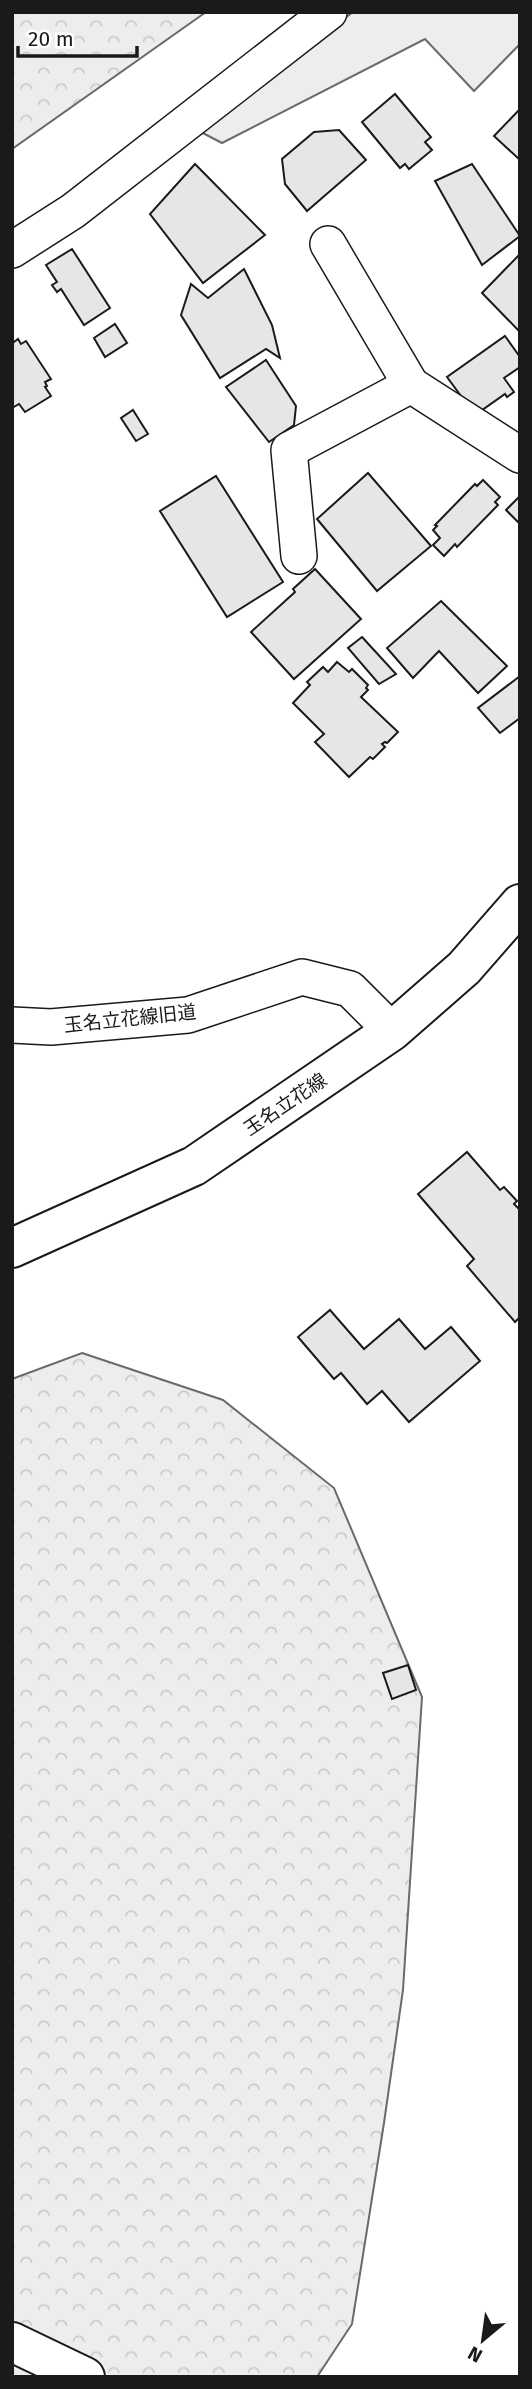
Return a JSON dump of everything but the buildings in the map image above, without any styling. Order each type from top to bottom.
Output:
[{"type":"main road","name":"玉名立花線","points":[[12,1248],[194,1166],[392,1031],[464,968],[520,904]]},
{"type":"main road","points":[[12,2342],[85,2377]]},
{"type":"street","points":[[12,250],[73,211],[329,12]]},
{"type":"street","points":[[328,244],[411,385],[520,455]]},
{"type":"street","points":[[299,556],[289,450],[411,385]]},
{"type":"street","name":"玉名立花線旧道","points":[[12,1025],[51,1027],[188,1016],[303,977],[350,989],[392,1031]]},
{"type":"shaded area","points":[[353,12],[520,12],[520,44],[474,91],[425,39],[222,143],[197,130]]},
{"type":"green space","points":[[12,12],[206,12],[12,149]]},
{"type":"green space","points":[[82,1353],[223,1400],[334,1488],[422,1697],[403,1990],[384,2123],[352,2324],[317,2377],[12,2377],[12,1379]]}]
